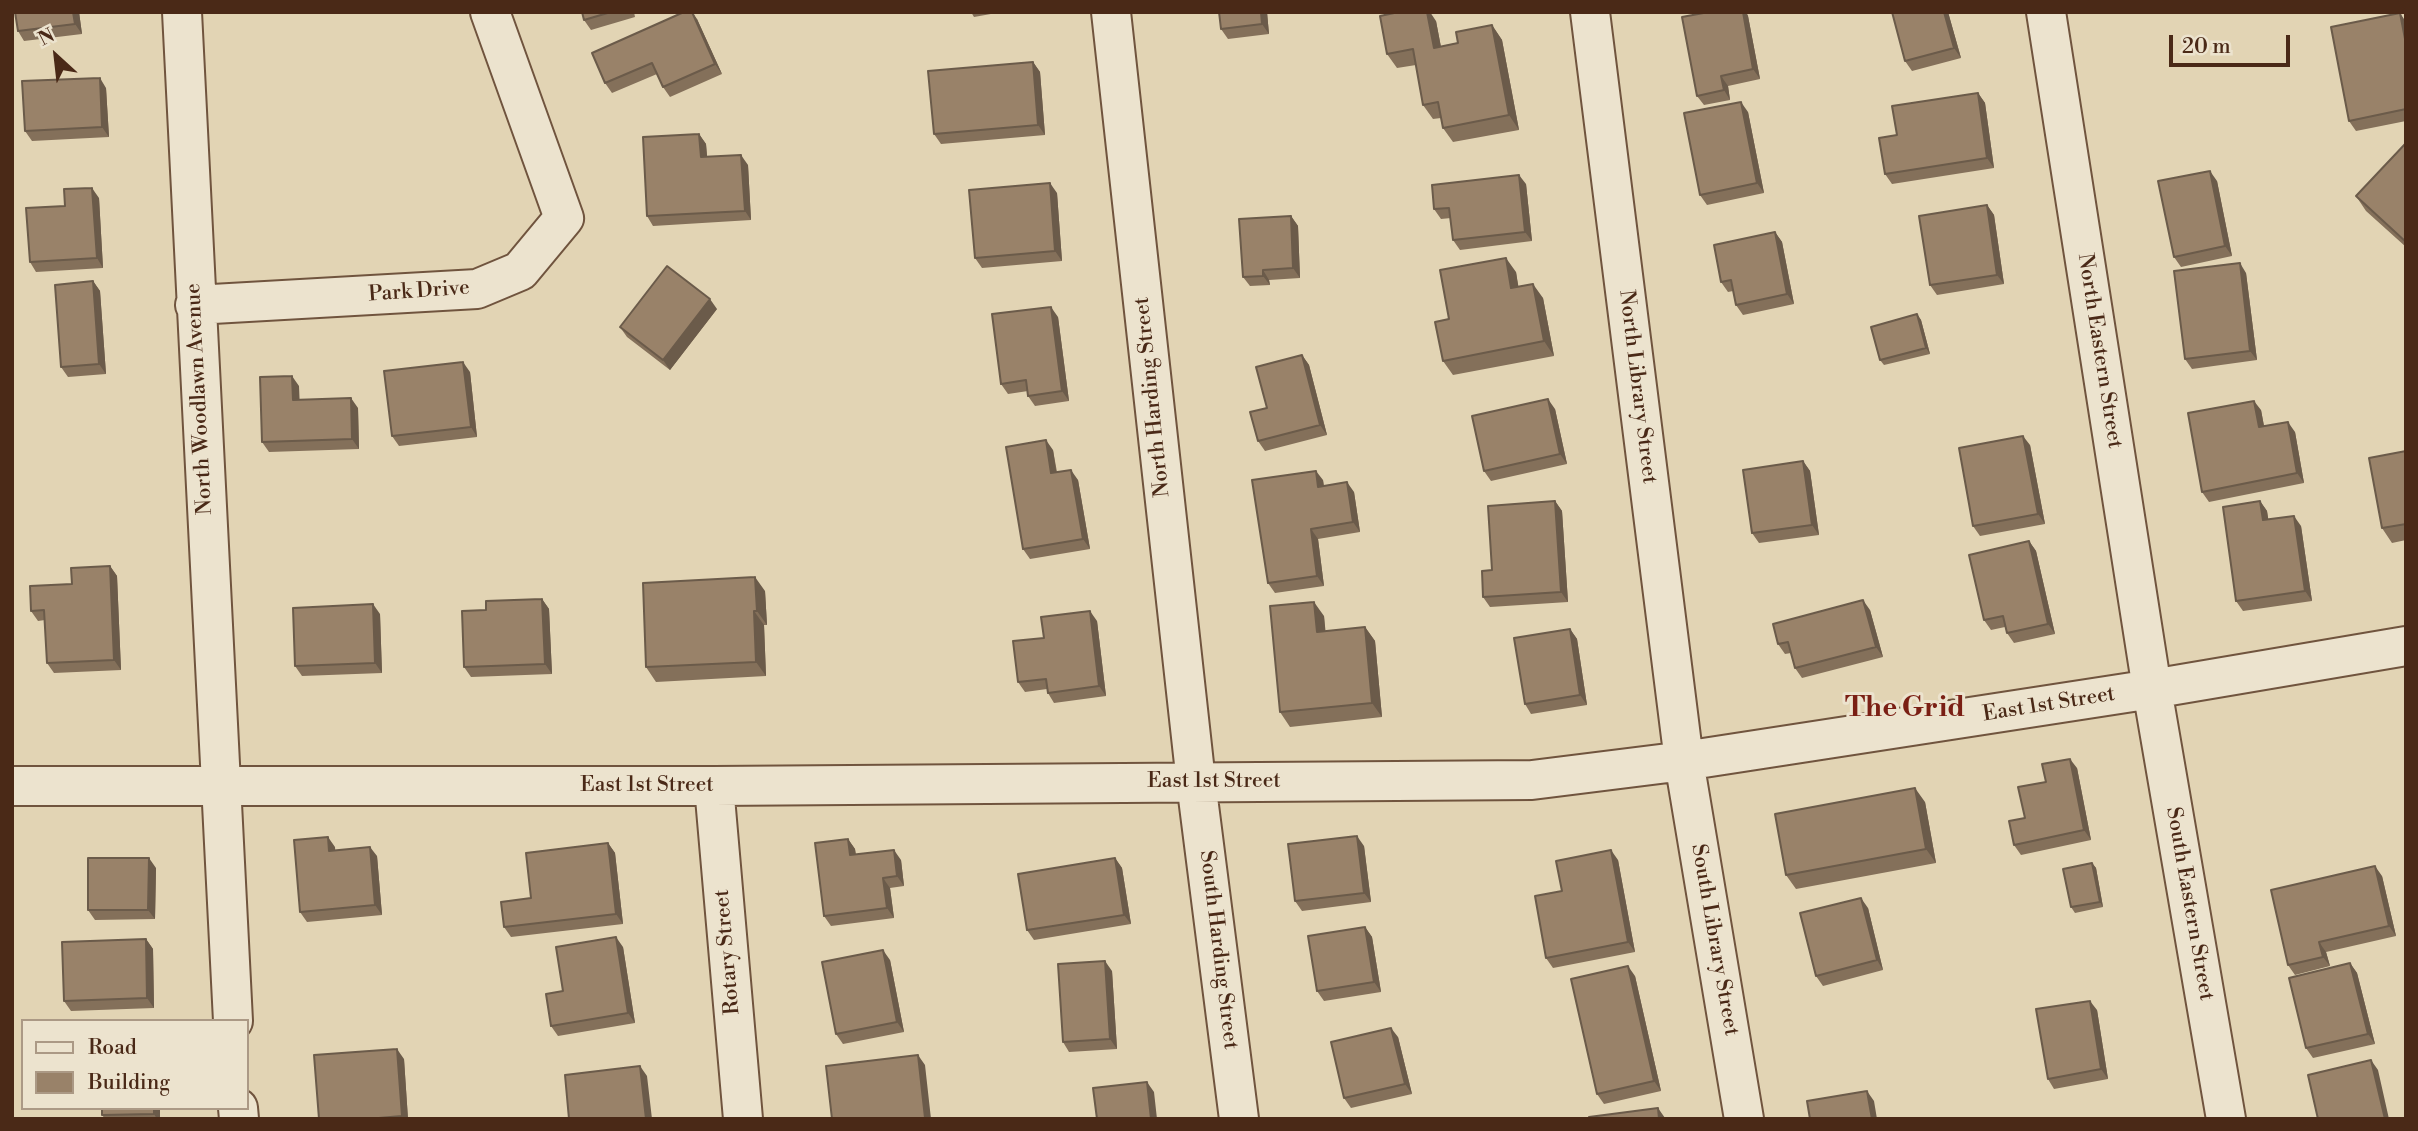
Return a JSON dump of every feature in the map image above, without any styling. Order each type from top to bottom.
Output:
[{"type":"street","name":"North Woodlawn Avenue","points":[[182,12],[233,1019]]},
{"type":"street","name":"Park Drive","points":[[195,305],[477,289],[520,271],[564,218],[490,12]]},
{"type":"street","name":"North Harding Street","points":[[1111,12],[1196,782]]},
{"type":"street","name":"North Library Street","points":[[1590,12],[1684,761]]},
{"type":"street","name":"North Eastern Street","points":[[2046,12],[2152,690]]},
{"type":"street","name":"East 1st Street","points":[[12,786],[714,786],[1532,780],[1684,761],[2152,690],[2406,646]]},
{"type":"street","name":"South Eastern Street","points":[[2152,690],[2226,1119]]},
{"type":"street","name":"South Library Street","points":[[1684,761],[1745,1119]]},
{"type":"street","name":"South Harding Street","points":[[1196,782],[1239,1119]]},
{"type":"street","name":"Rotary Street","points":[[714,786],[743,1119]]},
{"type":"building","points":[[15,12],[73,12],[75,24],[18,31]]},
{"type":"building","points":[[582,12],[611,12],[584,20]]},
{"type":"building","points":[[684,12],[692,12],[715,64],[663,87],[652,63],[605,83],[592,53]]},
{"type":"building","points":[[1219,12],[1261,12],[1262,24],[1221,29]]},
{"type":"building","points":[[1399,12],[1427,12],[1434,48],[1458,43],[1456,32],[1492,25],[1509,115],[1443,128],[1438,102],[1423,105],[1413,49],[1387,54],[1380,16]]},
{"type":"building","points":[[1709,12],[1743,12],[1753,69],[1721,76],[1724,90],[1697,96],[1682,17]]},
{"type":"building","points":[[1892,12],[1944,12],[1954,48],[1905,61]]},
{"type":"building","points":[[2400,13],[2406,44],[2406,109],[2349,121],[2331,27]]},
{"type":"building","points":[[1033,62],[1038,125],[934,134],[928,71]]},
{"type":"building","points":[[100,78],[102,127],[25,131],[22,81]]},
{"type":"building","points":[[1978,93],[1987,158],[1885,174],[1879,138],[1897,135],[1892,106]]},
{"type":"building","points":[[1741,102],[1757,183],[1700,195],[1684,113]]},
{"type":"building","points":[[699,134],[701,157],[741,155],[745,211],[647,216],[643,137]]},
{"type":"building","points":[[2406,143],[2406,242],[2356,196]]},
{"type":"building","points":[[2210,171],[2225,246],[2174,257],[2158,181]]},
{"type":"building","points":[[1519,175],[1525,232],[1453,240],[1449,208],[1434,209],[1432,185]]},
{"type":"building","points":[[1050,183],[1055,251],[975,258],[969,190]]},
{"type":"building","points":[[92,188],[97,258],[30,262],[26,208],[65,206],[64,189]]},
{"type":"building","points":[[1987,205],[1997,275],[1930,285],[1919,216]]},
{"type":"building","points":[[1291,216],[1293,268],[1263,270],[1263,276],[1243,277],[1239,219]]},
{"type":"building","points":[[1775,232],[1787,294],[1736,305],[1731,280],[1721,282],[1714,245]]},
{"type":"building","points":[[1506,258],[1511,288],[1533,284],[1544,341],[1443,361],[1435,322],[1449,319],[1440,270]]},
{"type":"building","points":[[2240,263],[2250,351],[2185,359],[2174,271]]},
{"type":"building","points":[[667,266],[710,299],[663,360],[620,327]]},
{"type":"building","points":[[93,281],[99,364],[61,367],[55,285]]},
{"type":"building","points":[[1051,307],[1062,391],[1028,396],[1026,380],[1001,384],[992,314]]},
{"type":"building","points":[[1917,314],[1926,348],[1880,360],[1871,327]]},
{"type":"building","points":[[1302,355],[1320,425],[1258,441],[1250,412],[1267,408],[1256,367]]},
{"type":"building","points":[[463,362],[471,427],[392,436],[384,371]]},
{"type":"building","points":[[292,376],[293,400],[351,398],[352,439],[262,442],[260,377]]},
{"type":"building","points":[[1548,399],[1560,454],[1484,471],[1472,416]]},
{"type":"building","points":[[2254,401],[2259,427],[2288,422],[2297,473],[2202,492],[2188,413]]},
{"type":"building","points":[[2023,436],[2038,514],[1973,526],[1959,448]]},
{"type":"building","points":[[1046,440],[1051,473],[1071,470],[1083,539],[1023,549],[1006,447]]},
{"type":"building","points":[[2406,451],[2406,524],[2382,528],[2369,458]]},
{"type":"building","points":[[1803,461],[1812,525],[1752,533],[1743,470]]},
{"type":"building","points":[[1316,471],[1318,487],[1347,482],[1353,522],[1311,529],[1317,576],[1268,583],[1252,480]]},
{"type":"building","points":[[1555,501],[1561,592],[1483,597],[1482,571],[1492,570],[1488,506]]},
{"type":"building","points":[[2260,501],[2263,520],[2294,516],[2305,591],[2236,601],[2223,507]]},
{"type":"building","points":[[2029,541],[2048,624],[2007,633],[2003,616],[1984,620],[1969,555]]},
{"type":"building","points":[[110,566],[114,660],[47,663],[44,610],[31,611],[30,586],[72,584],[71,568]]},
{"type":"building","points":[[755,577],[756,662],[646,667],[643,583]]},
{"type":"building","points":[[542,599],[545,664],[464,667],[462,611],[486,610],[486,601]]},
{"type":"building","points":[[1863,600],[1876,647],[1795,668],[1788,642],[1778,644],[1773,624]]},
{"type":"building","points":[[1314,602],[1317,632],[1365,627],[1372,703],[1280,712],[1270,606]]},
{"type":"building","points":[[373,604],[375,663],[295,666],[293,608]]},
{"type":"building","points":[[1090,611],[1099,686],[1048,693],[1046,679],[1018,682],[1013,641],[1044,638],[1041,617]]},
{"type":"building","points":[[1570,629],[1580,695],[1525,704],[1514,638]]},
{"type":"building","points":[[2070,759],[2084,830],[2014,845],[2009,821],[2025,818],[2018,787],[2046,782],[2042,764]]},
{"type":"building","points":[[1915,788],[1926,849],[1786,875],[1775,814]]},
{"type":"building","points":[[1357,836],[1364,893],[1295,901],[1288,844]]},
{"type":"building","points":[[328,837],[329,851],[370,847],[375,905],[300,912],[294,840]]},
{"type":"building","points":[[848,839],[850,855],[894,850],[897,876],[883,878],[887,908],[824,916],[815,843]]},
{"type":"building","points":[[608,843],[616,914],[504,927],[501,902],[531,898],[526,853]]},
{"type":"building","points":[[1611,850],[1628,942],[1546,958],[1535,896],[1562,891],[1556,861]]},
{"type":"building","points":[[88,858],[149,858],[148,910],[88,910]]},
{"type":"building","points":[[1115,858],[1124,915],[1027,930],[1018,874]]},
{"type":"building","points":[[2092,863],[2100,902],[2071,907],[2063,869]]},
{"type":"building","points":[[2375,866],[2389,926],[2319,942],[2323,957],[2288,965],[2271,890]]},
{"type":"building","points":[[1861,898],[1877,960],[1816,976],[1800,913]]},
{"type":"building","points":[[1365,927],[1374,982],[1317,991],[1308,936]]},
{"type":"building","points":[[616,937],[628,1013],[551,1026],[546,994],[563,991],[556,947]]},
{"type":"building","points":[[146,939],[147,998],[64,1001],[62,942]]},
{"type":"building","points":[[883,950],[897,1022],[836,1034],[822,962]]},
{"type":"building","points":[[1105,961],[1110,1039],[1063,1042],[1058,964]]},
{"type":"building","points":[[2350,963],[2368,1034],[2306,1048],[2289,978]]},
{"type":"building","points":[[1628,966],[1654,1081],[1597,1094],[1571,979]]},
{"type":"building","points":[[2090,1001],[2101,1069],[2048,1079],[2036,1009]]},
{"type":"building","points":[[1391,1028],[1405,1084],[1344,1098],[1331,1042]]},
{"type":"building","points":[[397,1049],[402,1116],[319,1119],[314,1055]]},
{"type":"building","points":[[918,1055],[925,1118],[832,1119],[826,1066]]},
{"type":"building","points":[[2371,1060],[2385,1119],[2318,1119],[2308,1075]]},
{"type":"building","points":[[640,1066],[646,1119],[569,1119],[565,1075]]},
{"type":"building","points":[[1147,1082],[1151,1119],[1097,1119],[1093,1088]]},
{"type":"building","points":[[1867,1091],[1872,1119],[1810,1119],[1807,1101]]},
{"type":"building","points":[[1658,1108],[1659,1119],[1589,1119],[1589,1117]]},
{"type":"building","points":[[102,1110],[154,1110],[154,1114],[102,1115]]},
{"type":"district","name":"The Grid","points":[[1905,709]]}]
